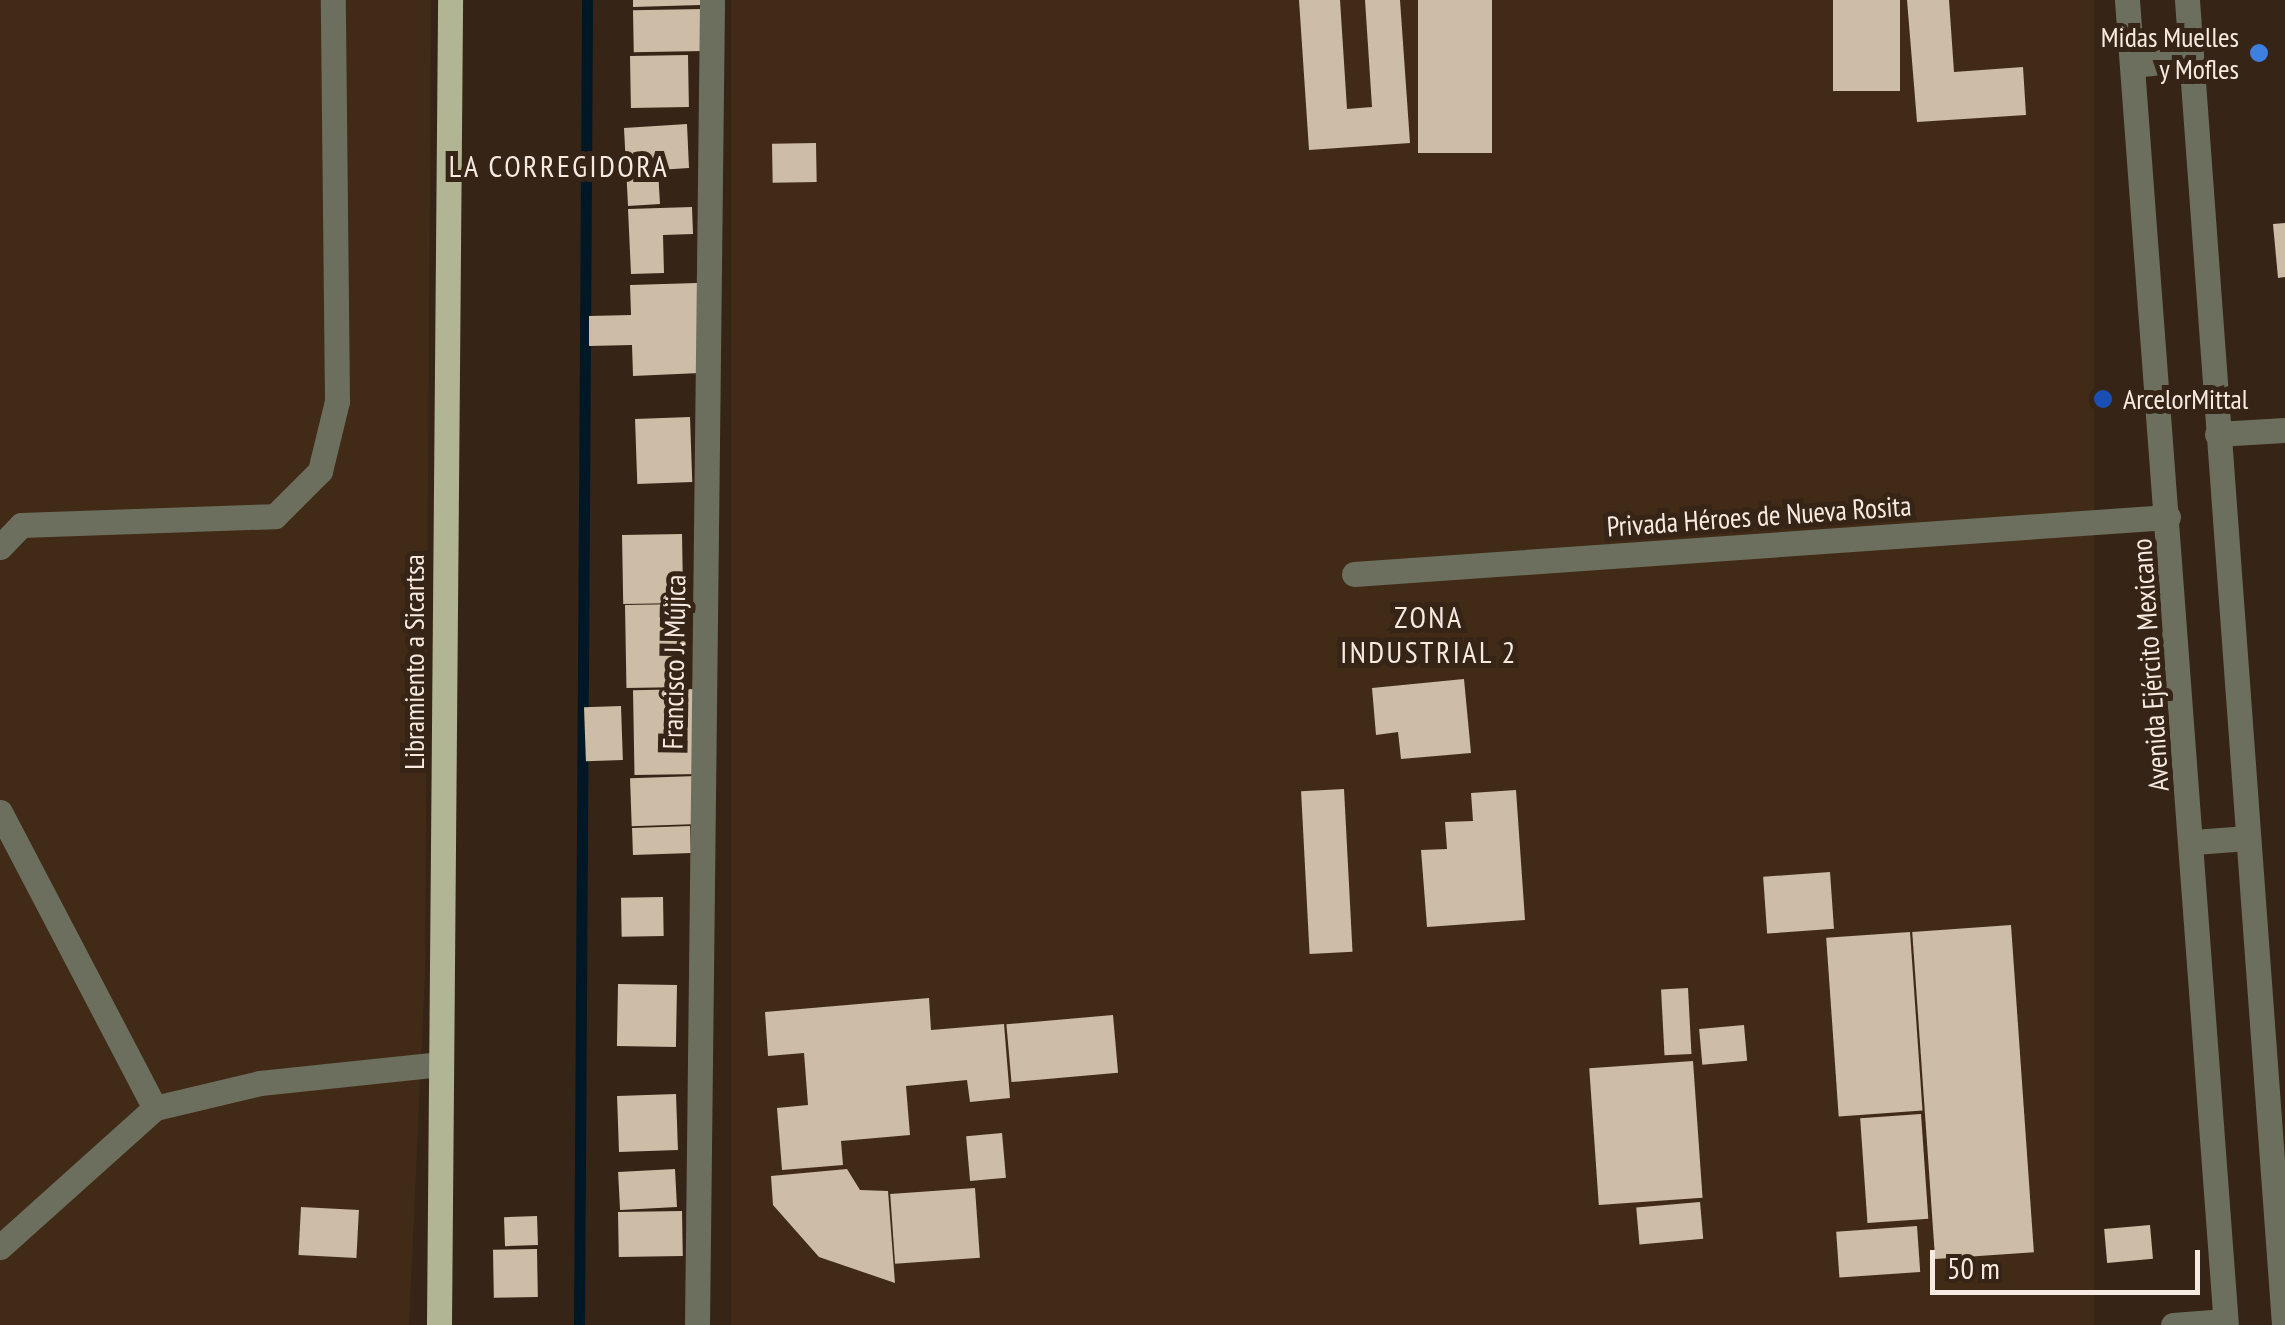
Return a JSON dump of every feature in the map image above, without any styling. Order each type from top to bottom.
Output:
[{"type":"main road","name":"Libramiento a Sicartsa","points":[[439,1325],[450,0]]},
{"type":"street","points":[[0,547],[21,525],[275,516],[320,471],[337,401],[333,0]]},
{"type":"street","name":"Francisco J. Mújica","points":[[697,1325],[712,0]]},
{"type":"street","name":"Avenida Ejército Mexicano","points":[[2127,0],[2194,842],[2225,1323]]},
{"type":"street","points":[[2187,0],[2246,838],[2281,1194],[2284,1325]]},
{"type":"street","points":[[2132,64],[2191,59]]},
{"type":"street","points":[[2217,434],[2285,430]]},
{"type":"street","name":"Privada Héroes de Nueva Rosita","points":[[1354,574],[2168,517]]},
{"type":"street","points":[[0,812],[155,1108]]},
{"type":"street","points":[[2194,842],[2246,838]]},
{"type":"street","points":[[0,1248],[155,1108],[260,1083],[440,1064]]},
{"type":"street","points":[[2172,1325],[2225,1323]]},
{"type":"shaded area","points":[[0,0],[431,0],[425,972],[409,1325],[0,1325]]},
{"type":"shaded area","points":[[731,0],[2094,0],[2094,1325],[731,1325]]},
{"type":"building","points":[[633,0],[700,0],[700,5],[633,7]]},
{"type":"building","points":[[1299,0],[1340,0],[1347,109],[1372,107],[1365,0],[1400,0],[1410,143],[1309,150]]},
{"type":"building","points":[[1418,0],[1492,0],[1492,153],[1418,153]]},
{"type":"building","points":[[1833,0],[1900,0],[1900,91],[1833,91]]},
{"type":"building","points":[[1907,0],[1949,0],[1954,72],[2023,67],[2026,115],[1917,122]]},
{"type":"building","points":[[703,9],[704,51],[634,52],[633,10]]},
{"type":"building","points":[[688,55],[689,107],[631,108],[630,56]]},
{"type":"building","points":[[687,124],[689,168],[658,170],[660,204],[628,206],[624,128]]},
{"type":"building","points":[[816,143],[817,182],[773,183],[772,144]]},
{"type":"building","points":[[692,207],[693,234],[663,235],[664,273],[631,274],[628,209]]},
{"type":"building","points":[[2285,223],[2285,277],[2278,278],[2273,224]]},
{"type":"building","points":[[697,283],[700,373],[633,376],[632,345],[589,346],[589,316],[631,315],[630,285]]},
{"type":"building","points":[[690,417],[692,482],[637,484],[635,419]]},
{"type":"building","points":[[682,534],[683,603],[623,604],[622,535]]},
{"type":"building","points":[[685,604],[686,687],[626,688],[625,605]]},
{"type":"building","points":[[1464,679],[1471,753],[1401,759],[1398,732],[1376,735],[1372,688]]},
{"type":"building","points":[[698,689],[699,774],[634,775],[633,690]]},
{"type":"building","points":[[621,706],[623,760],[586,761],[584,707]]},
{"type":"building","points":[[697,776],[699,824],[632,826],[630,778]]},
{"type":"building","points":[[1344,789],[1353,952],[1310,954],[1301,791]]},
{"type":"building","points":[[1516,790],[1525,920],[1427,927],[1421,850],[1447,849],[1445,822],[1473,821],[1471,793]]},
{"type":"building","points":[[690,826],[691,853],[633,855],[632,828]]},
{"type":"building","points":[[1830,872],[1834,929],[1767,934],[1763,877]]},
{"type":"building","points":[[663,897],[664,936],[622,937],[621,898]]},
{"type":"building","points":[[2011,925],[2034,1252],[1935,1259],[1912,932]]},
{"type":"building","points":[[1910,932],[1922,1111],[1839,1116],[1826,938]]},
{"type":"building","points":[[618,984],[677,985],[676,1047],[617,1046]]},
{"type":"building","points":[[1688,988],[1691,1054],[1664,1055],[1661,989]]},
{"type":"building","points":[[929,998],[931,1030],[1004,1024],[1010,1098],[970,1102],[967,1080],[906,1086],[910,1135],[841,1141],[843,1165],[782,1170],[777,1108],[808,1105],[804,1053],[768,1056],[765,1012]]},
{"type":"building","points":[[1113,1015],[1118,1073],[1011,1082],[1006,1024]]},
{"type":"building","points":[[1744,1025],[1747,1061],[1702,1065],[1699,1029]]},
{"type":"building","points":[[1693,1061],[1703,1198],[1599,1205],[1589,1068]]},
{"type":"building","points":[[676,1094],[678,1150],[619,1152],[617,1096]]},
{"type":"building","points":[[1921,1114],[1928,1219],[1867,1223],[1860,1118]]},
{"type":"building","points":[[1002,1133],[1006,1178],[970,1181],[966,1136]]},
{"type":"building","points":[[675,1169],[677,1207],[620,1210],[618,1172]]},
{"type":"building","points":[[847,1169],[860,1190],[888,1191],[895,1283],[819,1257],[773,1205],[771,1176]]},
{"type":"building","points":[[975,1188],[980,1258],[895,1264],[890,1194]]},
{"type":"building","points":[[1700,1202],[1703,1239],[1639,1244],[1636,1208]]},
{"type":"building","points":[[301,1207],[359,1210],[356,1258],[298,1255]]},
{"type":"building","points":[[682,1211],[683,1256],[619,1257],[618,1212]]},
{"type":"building","points":[[537,1216],[538,1245],[505,1246],[504,1217]]},
{"type":"building","points":[[2150,1225],[2153,1259],[2107,1263],[2104,1229]]},
{"type":"building","points":[[1917,1226],[1920,1272],[1839,1278],[1836,1232]]},
{"type":"building","points":[[537,1249],[538,1297],[494,1298],[493,1250]]},
{"type":"waterway","points":[[579,1325],[587,0]]},
{"type":"place","name":"Midas Muelles y Mofles","points":[[2259,53]]},
{"type":"place","name":"ArcelorMittal","points":[[2103,399]]},
{"type":"district","name":"LA CORREGIDORA","points":[[559,166]]},
{"type":"district","name":"ZONA INDUSTRIAL 2","points":[[1429,634]]}]
